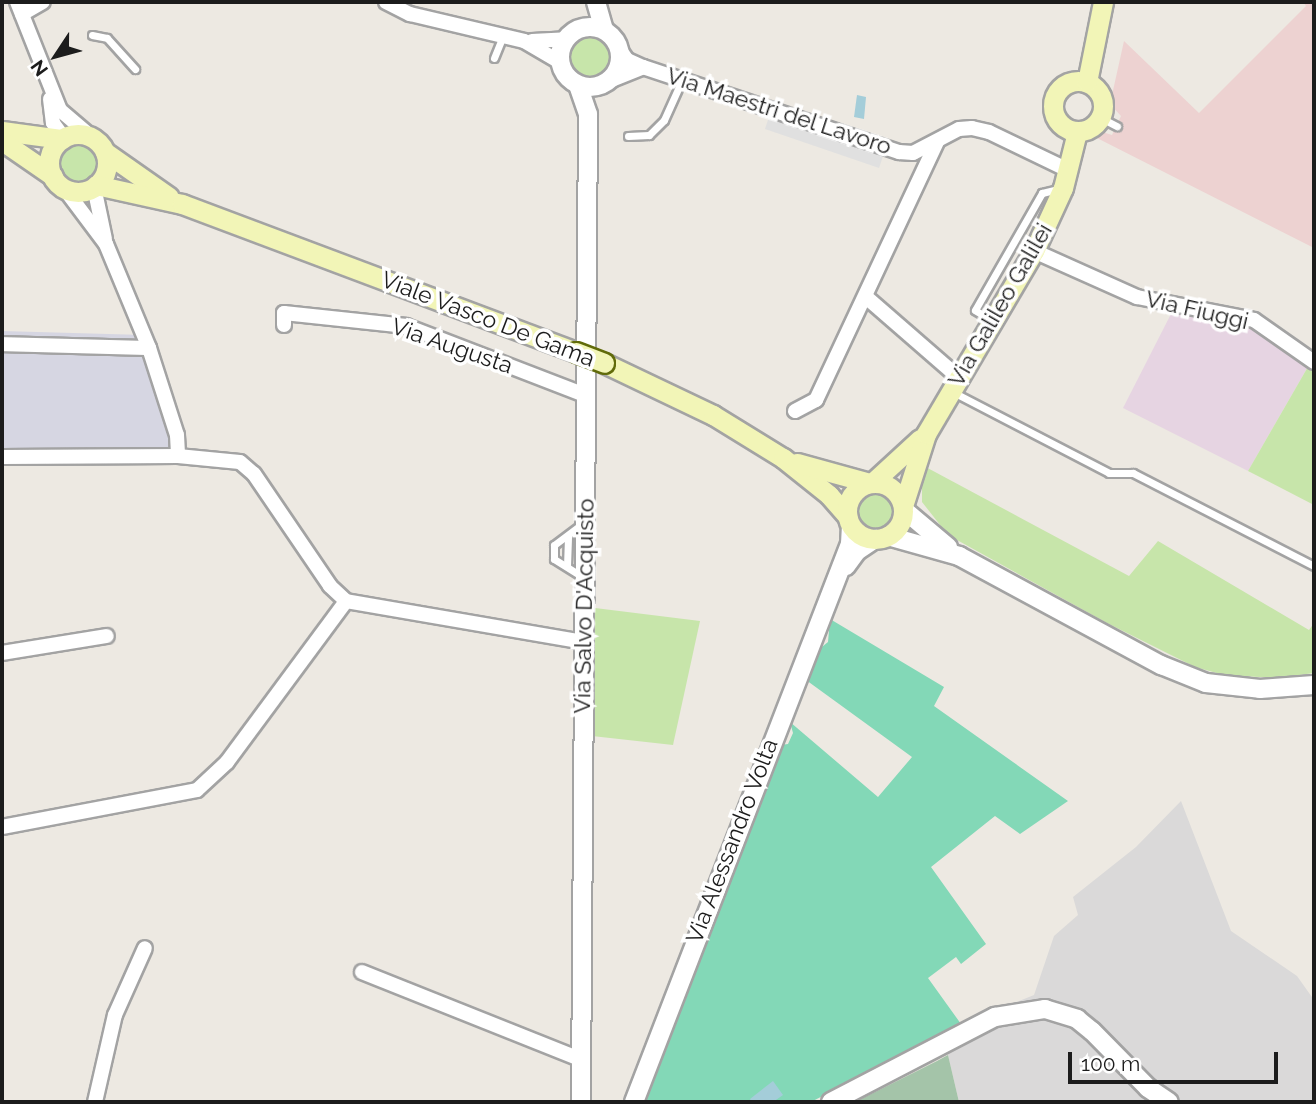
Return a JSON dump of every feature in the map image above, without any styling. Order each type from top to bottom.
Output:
[{"type":"main road","points":[[1087,82],[1103,2]]},
{"type":"main road","points":[[1070,82],[1087,82],[1102,97],[1109,122],[1077,132],[1061,125],[1053,101],[1070,82]]},
{"type":"main road","points":[[2,131],[63,138],[80,134],[100,146],[117,165],[182,204]]},
{"type":"main road","name":"Via Galileo Galilei","points":[[926,434],[1034,251],[1065,179],[1077,132]]},
{"type":"main road","points":[[58,182],[51,154],[63,138]]},
{"type":"main road","points":[[2,141],[58,182],[79,192],[95,186],[182,204]]},
{"type":"main road","points":[[95,186],[106,169],[100,146]]},
{"type":"main road","name":"Viale Vasco De Gama","points":[[182,204],[604,363],[713,415],[783,458]]},
{"type":"main road","points":[[783,458],[829,495],[849,521],[882,538],[899,527],[926,434]]},
{"type":"main road","points":[[849,521],[852,494],[871,483],[926,434]]},
{"type":"main road","points":[[783,458],[891,488],[903,508]]},
{"type":"street","points":[[43,2],[20,8],[49,90],[60,110],[100,146]]},
{"type":"street","points":[[387,2],[410,14],[524,41],[560,62],[564,73],[578,85],[589,114]]},
{"type":"street","points":[[560,62],[587,2]]},
{"type":"street","points":[[589,114],[606,83],[619,67],[620,50],[604,30],[596,2]]},
{"type":"street","points":[[524,41],[604,30]]},
{"type":"street","name":"Via Maestri del Lavoro","points":[[620,50],[627,60],[643,67],[899,152],[913,153],[959,129],[989,132],[1065,179]]},
{"type":"street","points":[[578,85],[606,83],[643,67]]},
{"type":"street","points":[[49,90],[53,123],[63,138]]},
{"type":"street","name":"Via Salvo D'Acquisto","points":[[582,1101],[580,1059],[589,114]]},
{"type":"street","points":[[795,411],[816,400],[938,141]]},
{"type":"street","points":[[58,182],[106,244],[149,348],[177,435],[178,456]]},
{"type":"street","points":[[95,186],[103,214],[106,244]]},
{"type":"street","points":[[103,214],[129,194]]},
{"type":"street","name":"Via Fiuggi","points":[[1034,251],[1137,297],[1254,320],[1314,362]]},
{"type":"street","points":[[866,297],[954,384]]},
{"type":"street","name":"Via Augusta","points":[[284,325],[284,313],[406,326],[585,394]]},
{"type":"street","points":[[2,344],[149,348]]},
{"type":"street","points":[[2,457],[178,456],[240,462],[254,474],[330,586],[346,601],[583,642]]},
{"type":"street","points":[[903,508],[959,556],[1161,665],[1206,683],[1260,689],[1314,685]]},
{"type":"street","points":[[834,583],[850,544],[849,521]]},
{"type":"street","points":[[834,583],[857,551],[882,538],[959,556]]},
{"type":"street","name":"Via Alessandro Volta","points":[[635,1102],[834,583]]},
{"type":"street","points":[[2,827],[197,790],[227,762],[346,601]]},
{"type":"street","points":[[2,653],[107,636]]},
{"type":"street","points":[[95,1102],[115,1014],[145,948]]},
{"type":"street","points":[[362,972],[580,1059]]},
{"type":"street","points":[[831,1102],[995,1017],[1045,1009],[1070,1016],[1092,1031],[1148,1088],[1169,1102]]},
{"type":"lane","points":[[92,35],[107,38],[135,69]]},
{"type":"lane","points":[[494,58],[503,36]]},
{"type":"lane","points":[[628,136],[649,135],[664,120],[682,79]]},
{"type":"lane","points":[[993,321],[975,310],[1042,192],[1065,179]]},
{"type":"lane","points":[[954,384],[1109,473],[1133,473],[1314,566]]},
{"type":"lane","points":[[585,521],[554,545],[554,559],[585,578]]},
{"type":"lane","points":[[567,566],[568,536]]},
{"type":"shaded area","points":[[1303,2],[1314,2],[1314,248],[1093,136],[1099,131],[1112,135],[1121,116],[1110,104],[1124,41],[1199,113],[1306,6]]},
{"type":"shaded area","points":[[769,117],[883,156],[879,168],[765,129]]},
{"type":"shaded area","points":[[1173,310],[1264,332],[1309,365],[1248,471],[1123,408]]},
{"type":"shaded area","points":[[2,331],[144,335],[178,456],[2,457]]},
{"type":"shaded area","points":[[1181,801],[1231,931],[1297,976],[1314,1000],[1314,1102],[959,1102],[948,1055],[961,1024],[1034,995],[1054,936],[1078,915],[1073,897],[1136,847]]},
{"type":"green space","points":[[588,37],[603,44],[610,59],[603,74],[588,81],[573,74],[566,59],[573,44]]},
{"type":"green space","points":[[76,141],[91,148],[98,163],[91,178],[76,185],[61,178],[54,163],[61,148]]},
{"type":"green space","points":[[1309,365],[1314,369],[1314,505],[1248,471]]},
{"type":"green space","points":[[922,465],[1129,576],[1158,541],[1309,630],[1314,623],[1314,673],[1277,678],[1224,675],[1195,667],[1107,623],[948,535],[922,502]]},
{"type":"green space","points":[[875,492],[888,497],[893,510],[888,523],[875,528],[862,523],[857,510],[862,497]]},
{"type":"green space","points":[[595,608],[700,621],[673,745],[592,736]]},
{"type":"green space","points":[[830,619],[944,687],[934,706],[1068,801],[1020,834],[995,816],[931,867],[986,944],[961,964],[956,957],[928,978],[961,1024],[811,1102],[643,1102],[781,745],[788,744],[793,733],[790,722],[878,797],[912,757],[806,680],[817,651],[828,642]]},
{"type":"green space","points":[[948,1055],[959,1102],[855,1102],[937,1061]]},
{"type":"water","points":[[857,95],[866,97],[864,119],[854,117]]},
{"type":"water","points":[[773,1081],[783,1095],[773,1102],[752,1102],[750,1099]]}]
